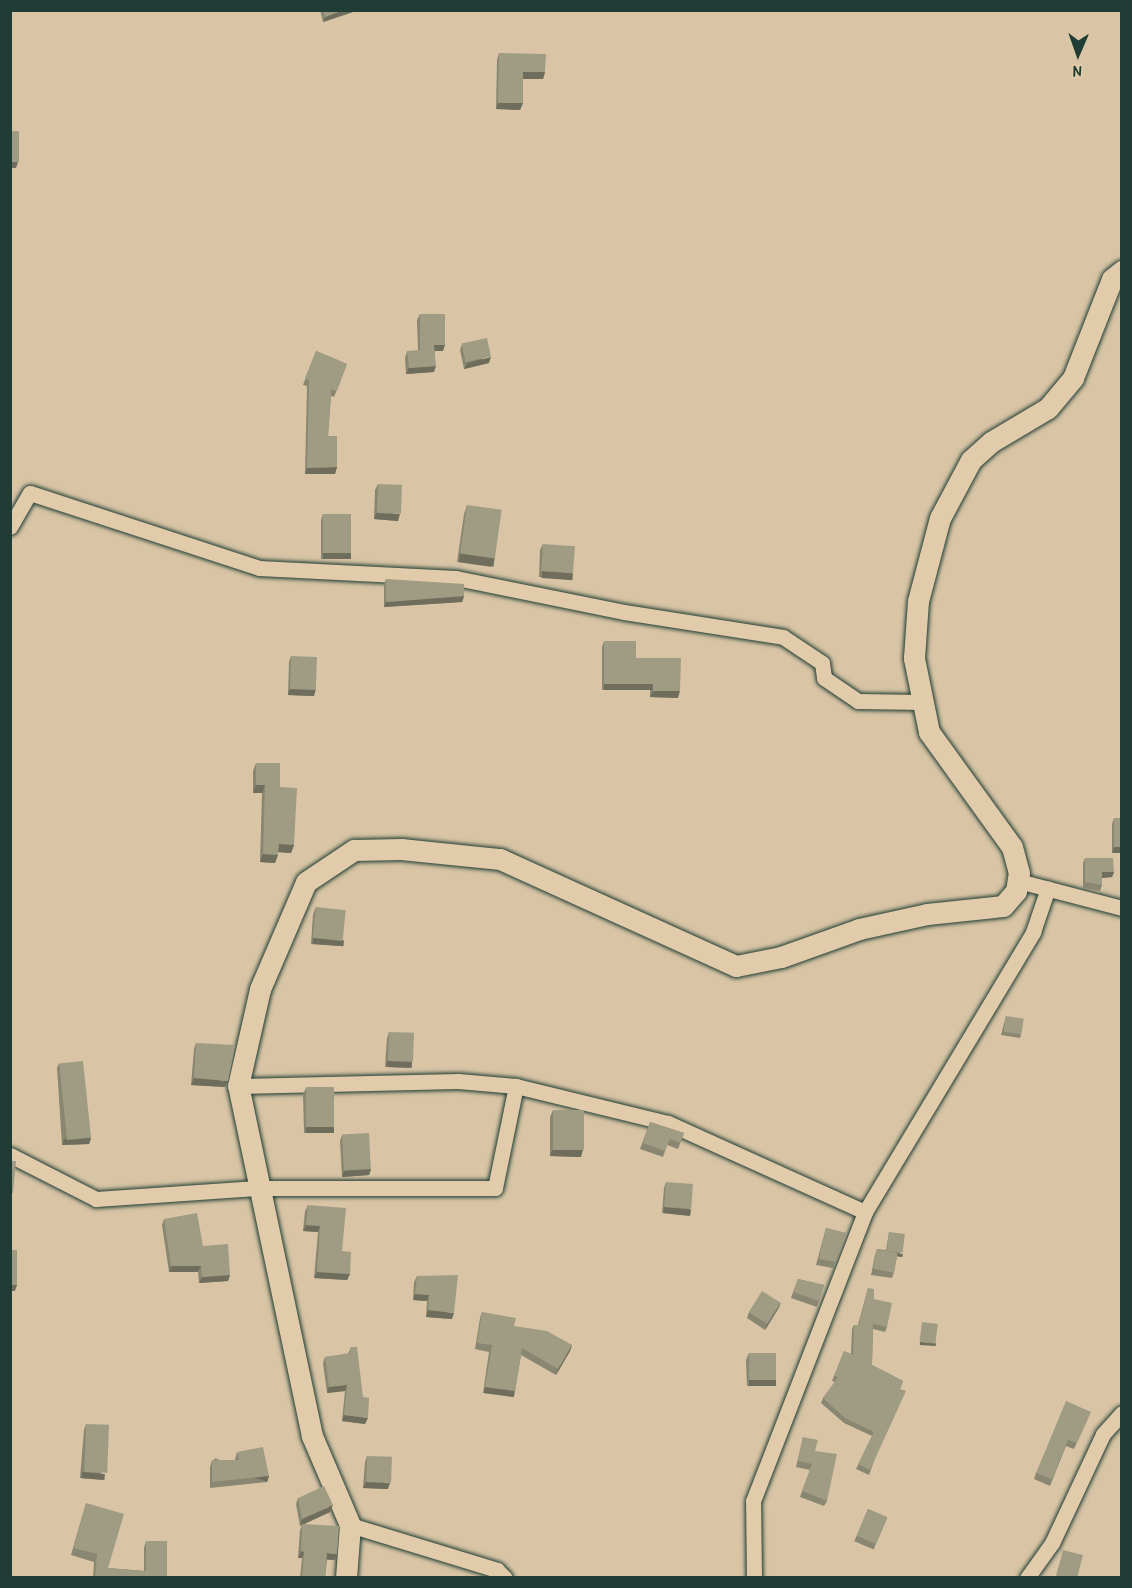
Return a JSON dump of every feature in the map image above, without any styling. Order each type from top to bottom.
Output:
[{"type":"main road","points":[[346,1578],[350,1525],[312,1436],[257,1188],[238,1086],[260,989],[293,906],[306,882],[354,850],[401,849],[500,859],[736,966],[781,957],[859,929],[968,908],[1003,906],[1018,881],[1012,847],[929,732],[921,702],[914,658],[918,601],[940,518],[971,460],[991,442],[1048,408],[1073,378],[1112,279],[1122,271]]},
{"type":"street","points":[[10,527],[30,493],[259,568],[456,578],[624,612],[783,637],[822,663],[824,678],[858,701],[921,702]]},
{"type":"street","points":[[1018,881],[1122,908]]},
{"type":"street","points":[[754,1578],[753,1501],[865,1212],[1033,932],[1048,888]]},
{"type":"street","points":[[238,1086],[458,1081],[516,1086],[668,1123],[865,1212]]},
{"type":"street","points":[[10,1155],[96,1199],[257,1188],[495,1188],[516,1086]]},
{"type":"street","points":[[1026,1578],[1052,1543],[1103,1434],[1122,1413]]},
{"type":"street","points":[[350,1525],[497,1570],[505,1578]]},
{"type":"building","points":[[323,10],[344,10],[325,17]]},
{"type":"building","points":[[499,53],[546,54],[545,72],[523,72],[523,103],[498,103]]},
{"type":"building","points":[[10,131],[19,131],[19,162],[10,162]]},
{"type":"building","points":[[420,314],[445,314],[445,345],[434,345],[436,366],[409,368],[407,351],[420,350]]},
{"type":"building","points":[[487,338],[491,357],[466,362],[462,343]]},
{"type":"building","points":[[316,351],[347,364],[337,391],[331,389],[328,436],[337,436],[337,467],[307,468],[309,380],[305,378]]},
{"type":"building","points":[[378,484],[402,485],[401,514],[377,513]]},
{"type":"building","points":[[467,505],[502,510],[495,558],[460,554]]},
{"type":"building","points":[[323,514],[351,514],[351,553],[323,553]]},
{"type":"building","points":[[543,544],[575,546],[573,573],[541,571]]},
{"type":"building","points":[[386,579],[464,584],[464,596],[386,602]]},
{"type":"building","points":[[604,641],[636,641],[636,658],[681,658],[680,691],[653,691],[653,684],[604,684]]},
{"type":"building","points":[[291,656],[317,657],[316,690],[290,689]]},
{"type":"building","points":[[256,763],[280,763],[280,787],[297,788],[294,845],[279,844],[278,855],[263,854],[265,785],[256,785]]},
{"type":"building","points":[[1114,818],[1122,818],[1122,847],[1114,847]]},
{"type":"building","points":[[1085,858],[1113,858],[1114,872],[1102,872],[1102,885],[1085,882]]},
{"type":"building","points":[[316,907],[346,910],[343,941],[313,938]]},
{"type":"building","points":[[1006,1016],[1024,1019],[1021,1035],[1003,1032]]},
{"type":"building","points":[[389,1032],[414,1033],[413,1062],[388,1061]]},
{"type":"building","points":[[196,1043],[235,1045],[228,1081],[194,1078]]},
{"type":"building","points":[[83,1061],[91,1138],[67,1140],[59,1064]]},
{"type":"building","points":[[306,1087],[334,1087],[334,1127],[306,1127]]},
{"type":"building","points":[[553,1110],[584,1110],[584,1150],[553,1150]]},
{"type":"building","points":[[650,1122],[684,1133],[680,1143],[670,1139],[665,1151],[643,1143]]},
{"type":"building","points":[[369,1133],[371,1169],[344,1170],[342,1134]]},
{"type":"building","points":[[10,1161],[16,1161],[13,1193],[10,1193]]},
{"type":"building","points":[[666,1182],[693,1184],[691,1209],[664,1207]]},
{"type":"building","points":[[308,1205],[346,1208],[342,1251],[351,1252],[350,1274],[317,1272],[320,1226],[306,1225]]},
{"type":"building","points":[[197,1213],[203,1246],[228,1244],[230,1275],[202,1277],[201,1266],[171,1266],[164,1219]]},
{"type":"building","points":[[826,1228],[846,1233],[835,1262],[819,1259]]},
{"type":"building","points":[[889,1232],[905,1234],[903,1253],[887,1251]]},
{"type":"building","points":[[877,1249],[898,1253],[894,1273],[873,1269]]},
{"type":"building","points":[[10,1250],[17,1250],[17,1285],[10,1285]]},
{"type":"building","points":[[458,1275],[454,1313],[428,1310],[429,1295],[415,1294],[417,1276]]},
{"type":"building","points":[[798,1279],[824,1285],[819,1301],[793,1292]]},
{"type":"building","points":[[868,1288],[874,1289],[874,1299],[892,1303],[887,1327],[873,1324],[872,1365],[903,1381],[900,1389],[906,1391],[870,1470],[858,1464],[874,1432],[845,1418],[823,1398],[838,1377],[834,1376],[844,1351],[853,1355],[854,1325],[859,1325]]},
{"type":"building","points":[[762,1291],[781,1303],[767,1324],[749,1312]]},
{"type":"building","points":[[482,1312],[516,1318],[514,1326],[547,1331],[572,1345],[558,1369],[522,1348],[515,1391],[485,1387],[492,1345],[477,1343]]},
{"type":"building","points":[[922,1322],[938,1324],[935,1344],[920,1342]]},
{"type":"building","points":[[351,1347],[357,1347],[363,1397],[369,1398],[368,1418],[344,1415],[347,1385],[329,1387],[325,1357],[350,1353]]},
{"type":"building","points":[[749,1353],[776,1353],[776,1380],[749,1380]]},
{"type":"building","points":[[1066,1401],[1091,1412],[1077,1443],[1068,1440],[1052,1479],[1036,1473]]},
{"type":"building","points":[[86,1424],[109,1425],[107,1473],[84,1472]]},
{"type":"building","points":[[803,1437],[818,1440],[815,1451],[837,1454],[827,1501],[802,1491],[812,1464],[798,1461]]},
{"type":"building","points":[[263,1447],[269,1476],[212,1482],[212,1460],[239,1460],[237,1452]]},
{"type":"building","points":[[367,1456],[392,1457],[391,1483],[366,1482]]},
{"type":"building","points":[[324,1486],[333,1505],[302,1519],[298,1498]]},
{"type":"building","points":[[86,1503],[124,1514],[108,1568],[146,1571],[146,1541],[167,1541],[167,1578],[95,1578],[97,1554],[74,1548]]},
{"type":"building","points":[[868,1509],[887,1517],[876,1544],[857,1536]]},
{"type":"building","points":[[302,1524],[339,1526],[337,1554],[327,1553],[325,1578],[302,1578],[304,1552],[301,1551]]},
{"type":"building","points":[[1063,1550],[1083,1555],[1077,1578],[1056,1576]]}]
